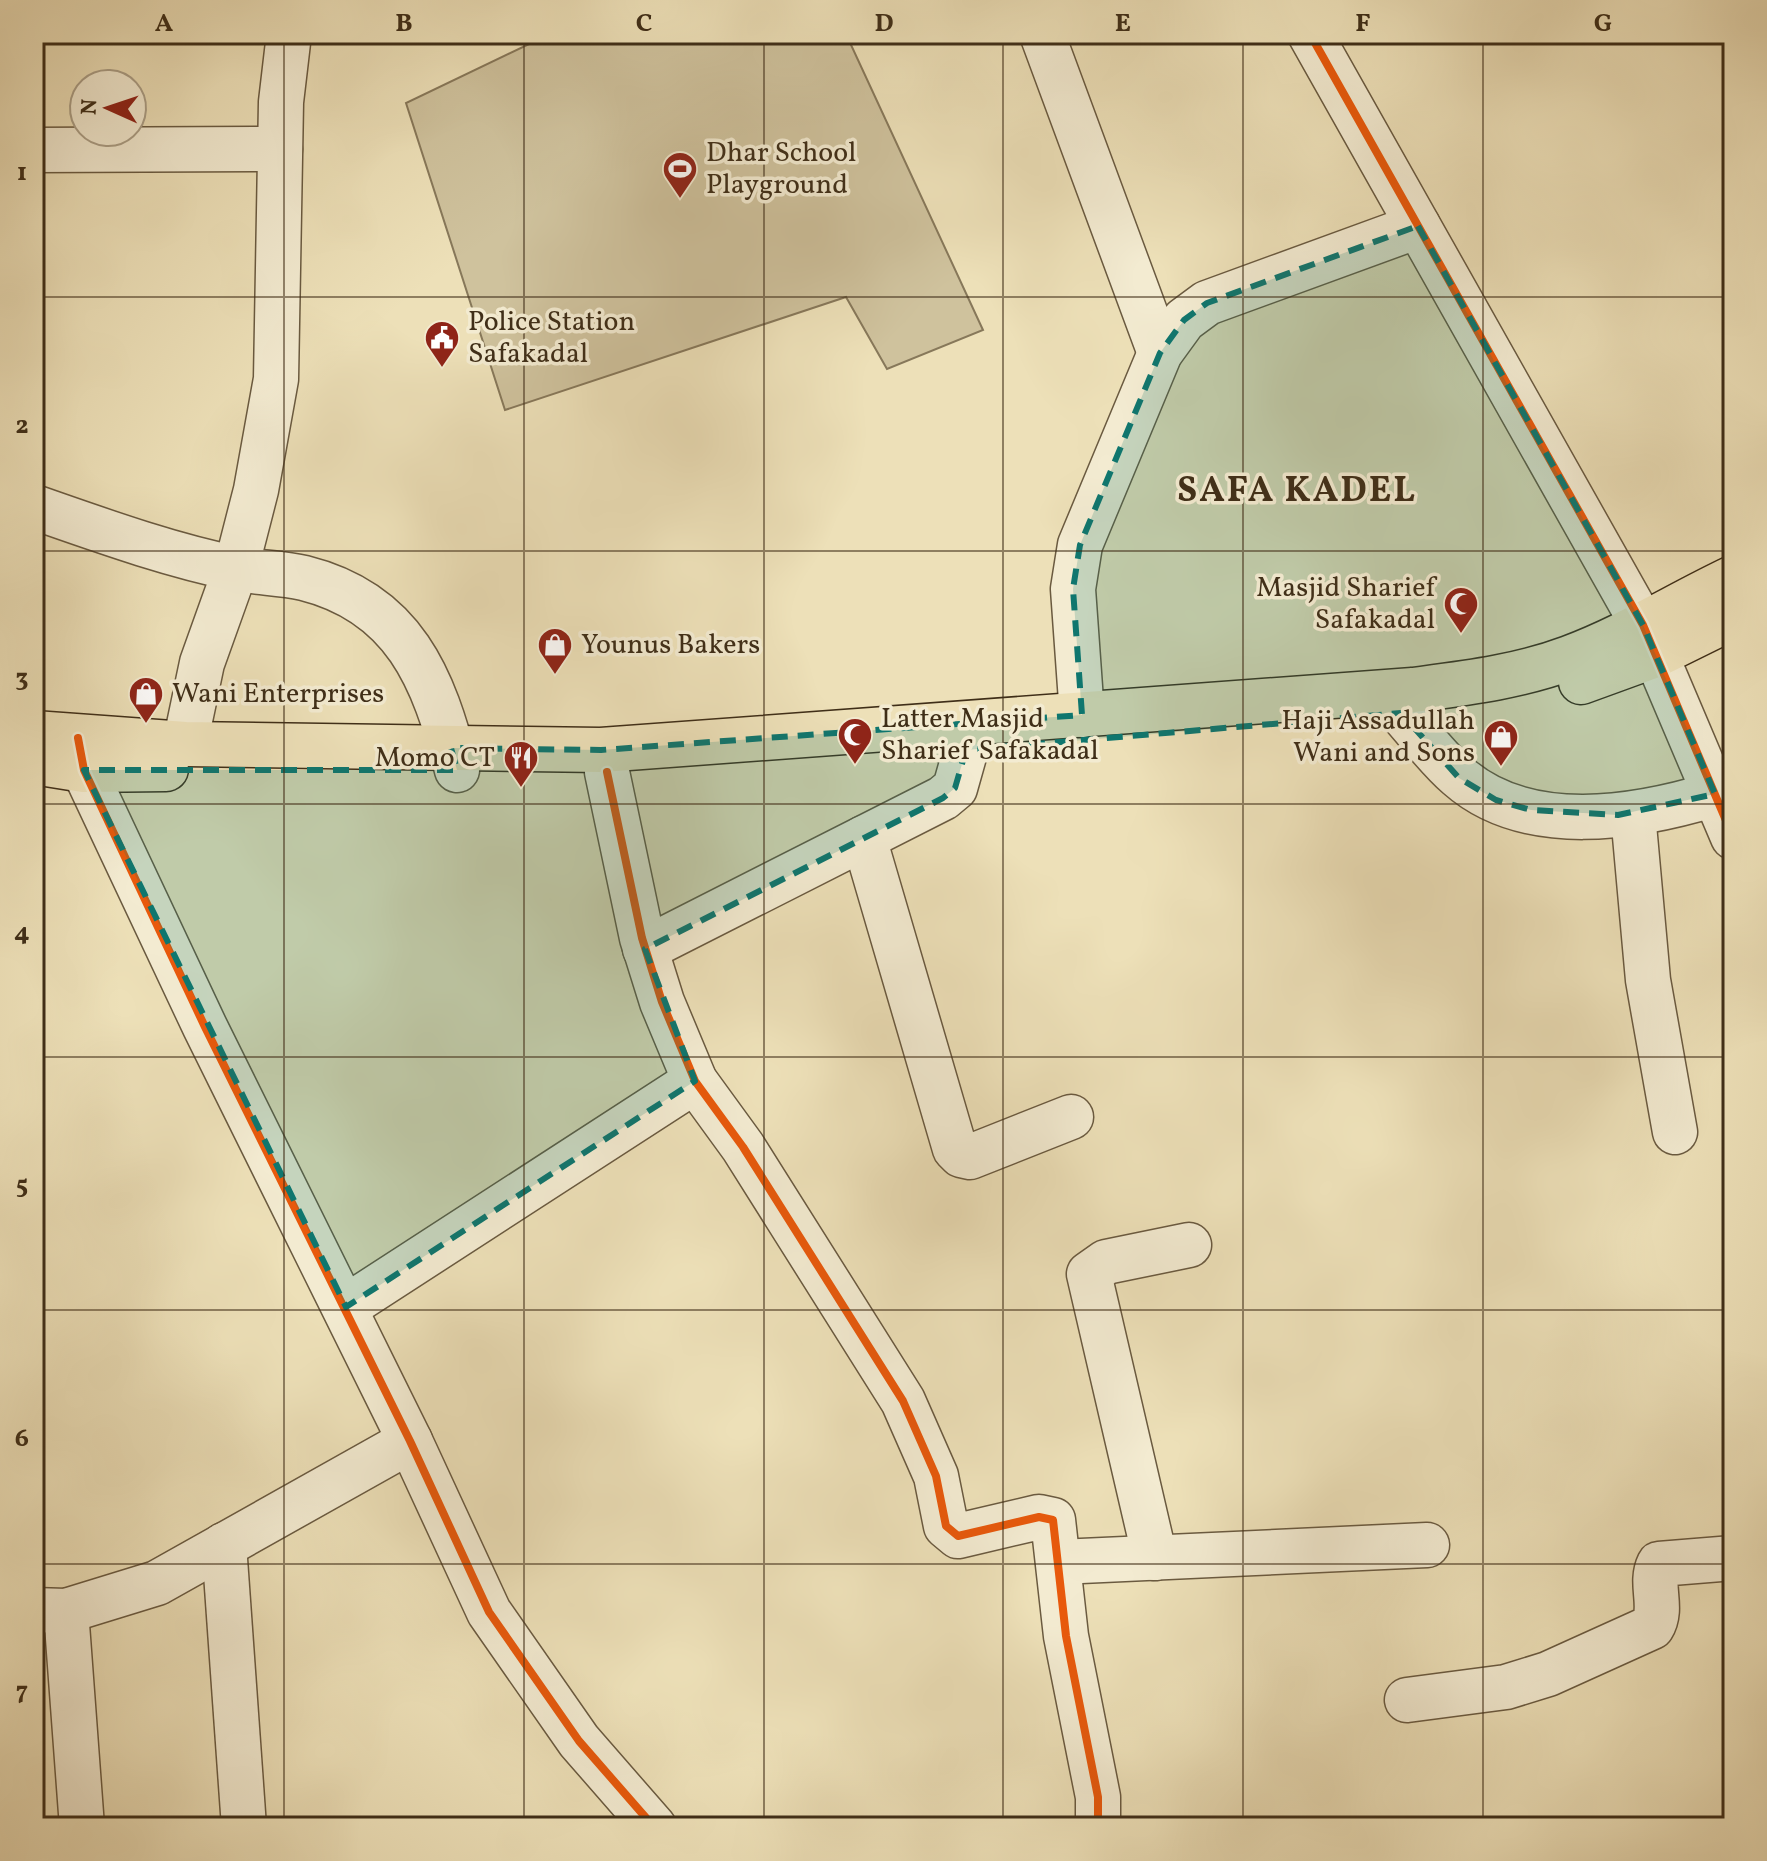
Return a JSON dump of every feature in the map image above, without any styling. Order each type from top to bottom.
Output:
[{"type":"main road","points":[[34,762],[185,744],[454,759],[607,772],[966,749],[1401,713],[1510,700],[1566,687],[1650,640],[1733,578]]},
{"type":"main road","points":[[34,733],[81,754],[454,759],[601,750],[1413,690],[1486,680],[1733,617]]},
{"type":"street","points":[[185,744],[202,663],[236,568],[276,379],[281,102],[289,34]]},
{"type":"street","points":[[1042,34],[1160,353]]},
{"type":"street","points":[[1310,34],[1650,640],[1733,837]]},
{"type":"street","points":[[34,150],[280,149]]},
{"type":"street","points":[[1082,715],[1073,589],[1080,545],[1160,353],[1184,320],[1207,303],[1418,226]]},
{"type":"street","points":[[34,507],[236,568],[304,578],[354,596],[395,626],[424,673],[454,759]]},
{"type":"street","points":[[1401,713],[1459,778],[1496,800],[1575,817],[1661,810],[1715,794]]},
{"type":"street","points":[[645,949],[943,798],[955,788],[966,749]]},
{"type":"street","points":[[81,754],[205,1027],[346,1307],[489,1612],[579,1741],[654,1827]]},
{"type":"street","points":[[607,772],[645,949],[695,1081],[743,1147],[903,1401],[936,1476],[951,1533],[968,1535],[1047,1518],[1053,1520],[1078,1710],[1098,1797],[1098,1827]]},
{"type":"street","points":[[1633,814],[1648,980],[1675,1132]]},
{"type":"street","points":[[864,838],[955,1149],[961,1155],[970,1157],[1071,1117]]},
{"type":"street","points":[[346,1307],[695,1081]]},
{"type":"street","points":[[1155,1558],[1089,1274],[1106,1262],[1189,1245]]},
{"type":"street","points":[[82,1827],[50,1610],[157,1583],[410,1441]]},
{"type":"street","points":[[224,1545],[236,1825]]},
{"type":"street","points":[[1059,1562],[1427,1545]]},
{"type":"street","points":[[1407,1700],[1506,1687],[1548,1674],[1632,1638],[1645,1632],[1656,1621],[1655,1577],[1659,1564],[1733,1558]]},
{"type":"highlighted area","points":[[1418,226],[1643,625],[1715,794],[1618,815],[1531,810],[1496,800],[1459,778],[1401,713],[966,750],[955,788],[943,798],[645,949],[695,1081],[346,1307],[84,770],[457,770],[451,748],[601,750],[1082,715],[1073,589],[1080,545],[1160,353],[1184,320],[1207,303]]},
{"type":"shaded area","name":"Dhar School Playground","points":[[550,34],[846,34],[983,330],[887,369],[846,297],[505,410],[406,103]]},
{"type":"cycle path","points":[[1310,34],[1643,625],[1733,837]]},
{"type":"cycle path","points":[[78,738],[84,770],[205,1027],[410,1441],[489,1612],[579,1741],[654,1827]]},
{"type":"cycle path","points":[[607,772],[642,938],[662,1002],[695,1081],[743,1147],[903,1401],[936,1476],[946,1526],[958,1536],[1039,1517],[1053,1520],[1066,1636],[1098,1797],[1098,1827]]},
{"type":"place","name":"Dhar School Playground","points":[[680,200]]},
{"type":"place","name":"Police Station Safakadal","points":[[442,369]]},
{"type":"place","name":"Masjid Sharief Safakadal","points":[[1461,635]]},
{"type":"place","name":"Younus Bakers","points":[[555,676]]},
{"type":"place","name":"Wani Enterprises","points":[[146,725]]},
{"type":"place","name":"Latter Masjid Sharief Safakadal","points":[[855,766]]},
{"type":"place","name":"Haji Assadullah Wani and Sons","points":[[1501,768]]},
{"type":"place","name":"Momo CT","points":[[521,789]]},
{"type":"district","name":"SAFA KADEL","points":[[1297,492]]}]
